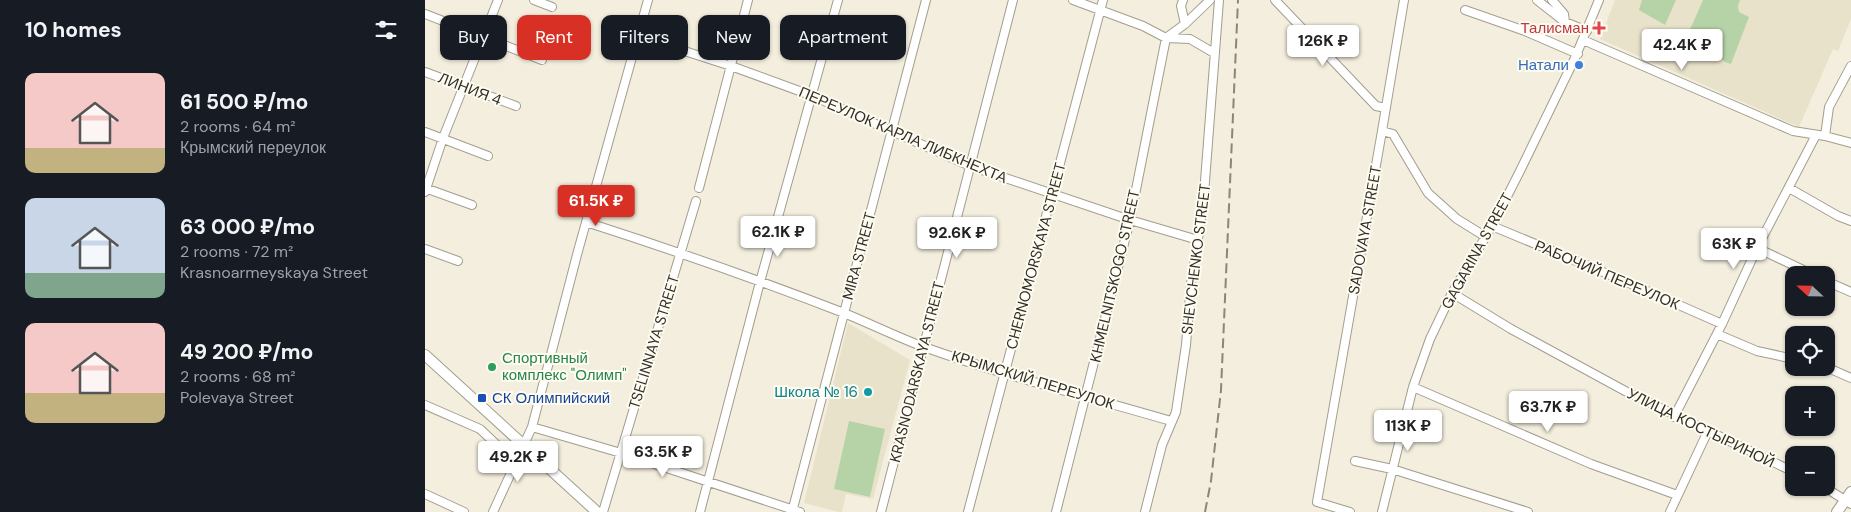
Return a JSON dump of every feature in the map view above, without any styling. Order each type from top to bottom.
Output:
[{"type":"main road","points":[[425,355],[597,512]]},
{"type":"main road","points":[[1837,512],[1849,498]]},
{"type":"street","points":[[492,15],[498,0]]},
{"type":"street","points":[[534,0],[552,7]]},
{"type":"street","points":[[644,15],[648,0]]},
{"type":"street","points":[[699,188],[748,0]]},
{"type":"street","points":[[700,512],[760,282],[838,0]]},
{"type":"street","name":"MIRA STREET","points":[[795,511],[844,313],[927,0]]},
{"type":"street","name":"KRASNODARSKAYA STREET","points":[[881,512],[1013,0]]},
{"type":"street","points":[[1073,0],[1143,26],[1166,38],[1190,40],[1214,52]]},
{"type":"street","name":"CHERNOMORSKAYA STREET","points":[[968,512],[1103,0]]},
{"type":"street","points":[[1183,0],[1181,6],[1185,24]]},
{"type":"street","points":[[1166,38],[1185,24],[1210,0]]},
{"type":"street","name":"SHEVCHENKO STREET","points":[[1145,512],[1162,445],[1171,421],[1177,412],[1184,364],[1191,283],[1204,198],[1219,0]]},
{"type":"street","points":[[1275,0],[1375,106],[1386,108]]},
{"type":"street","name":"SADOVAYA STREET","points":[[1350,512],[1317,502],[1403,0]]},
{"type":"street","points":[[1537,0],[1565,22],[1587,31]]},
{"type":"street","points":[[1552,0],[1564,14],[1565,22]]},
{"type":"street","name":"GAGARINA STREET","points":[[1382,512],[1391,469],[1413,387],[1430,339],[1452,293],[1492,226],[1577,54],[1599,0]]},
{"type":"street","points":[[1465,10],[1525,31],[1577,54]]},
{"type":"street","points":[[425,14],[440,20]]},
{"type":"street","name":"KHMELNITSKOGO STREET","points":[[1055,512],[1130,220],[1166,38]]},
{"type":"street","points":[[1583,40],[1793,131],[1825,136],[1851,143]]},
{"type":"street","name":"ПЕРЕУЛОК КАРЛА ЛИБКНЕХТА","points":[[688,52],[813,96],[969,166],[1130,220],[1198,240]]},
{"type":"street","points":[[472,205],[426,189],[443,138],[474,60]]},
{"type":"street","points":[[493,512],[532,427],[631,60]]},
{"type":"street","points":[[1825,136],[1829,107],[1851,66]]},
{"type":"street","name":"ЛИНИЯ 4","points":[[425,72],[516,106]]},
{"type":"street","points":[[1382,131],[1393,134],[1428,192],[1457,219],[1486,237]]},
{"type":"street","points":[[425,132],[488,156]]},
{"type":"street","points":[[1674,417],[1717,334],[1757,248],[1816,136]]},
{"type":"street","points":[[1789,188],[1838,216],[1851,221]]},
{"type":"street","name":"TSELINNAYA STREET","points":[[603,512],[695,201]]},
{"type":"street","name":"КРЫМСКИЙ ПЕРЕУЛОК","points":[[586,222],[681,253],[844,313],[923,346],[1005,374],[1171,421]]},
{"type":"street","name":"РАБОЧИЙ ПЕРЕУЛОК","points":[[1492,226],[1721,324]]},
{"type":"street","points":[[1757,248],[1795,266]]},
{"type":"street","points":[[425,249],[459,262]]},
{"type":"street","points":[[1835,284],[1851,292]]},
{"type":"street","name":"УЛИЦА КОСТЫРИНОЙ","points":[[1452,293],[1588,371],[1674,417],[1785,468]]},
{"type":"street","points":[[1717,334],[1757,350],[1785,357]]},
{"type":"street","points":[[1835,372],[1851,378]]},
{"type":"street","points":[[1413,387],[1591,464],[1677,495]]},
{"type":"street","points":[[425,405],[480,429],[515,462]]},
{"type":"street","points":[[532,427],[709,481],[795,511]]},
{"type":"street","points":[[1670,512],[1707,432]]},
{"type":"street","points":[[1355,461],[1391,469],[1527,512]]},
{"type":"street","points":[[1835,492],[1849,498]]},
{"type":"street","points":[[425,494],[464,512]]},
{"type":"shaded area","points":[[1615,0],[1851,0],[1851,19],[1838,51],[1833,49],[1799,127],[1600,39]]},
{"type":"shaded area","points":[[848,323],[910,360],[873,499],[846,494],[842,512],[839,512],[804,503]]},
{"type":"green space","points":[[1642,0],[1676,0],[1665,25],[1639,10]]},
{"type":"green space","points":[[1703,0],[1740,0],[1739,12],[1749,17],[1731,64],[1725,62],[1695,36],[1688,34]]},
{"type":"green space","points":[[849,421],[885,429],[870,497],[834,489]]},
{"type":"railway","points":[[1205,512],[1211,481],[1221,390],[1238,0]]},
{"type":"place","name":"Талисман","points":[[1599,28]]},
{"type":"place","name":"Натали","points":[[1579,65]]},
{"type":"place","name":"Спортивный комплекс \"Олимп\"","points":[[492,367]]},
{"type":"place","name":"Школа № 16","points":[[868,392]]},
{"type":"place","name":"СК Олимпийский","points":[[482,398]]}]
